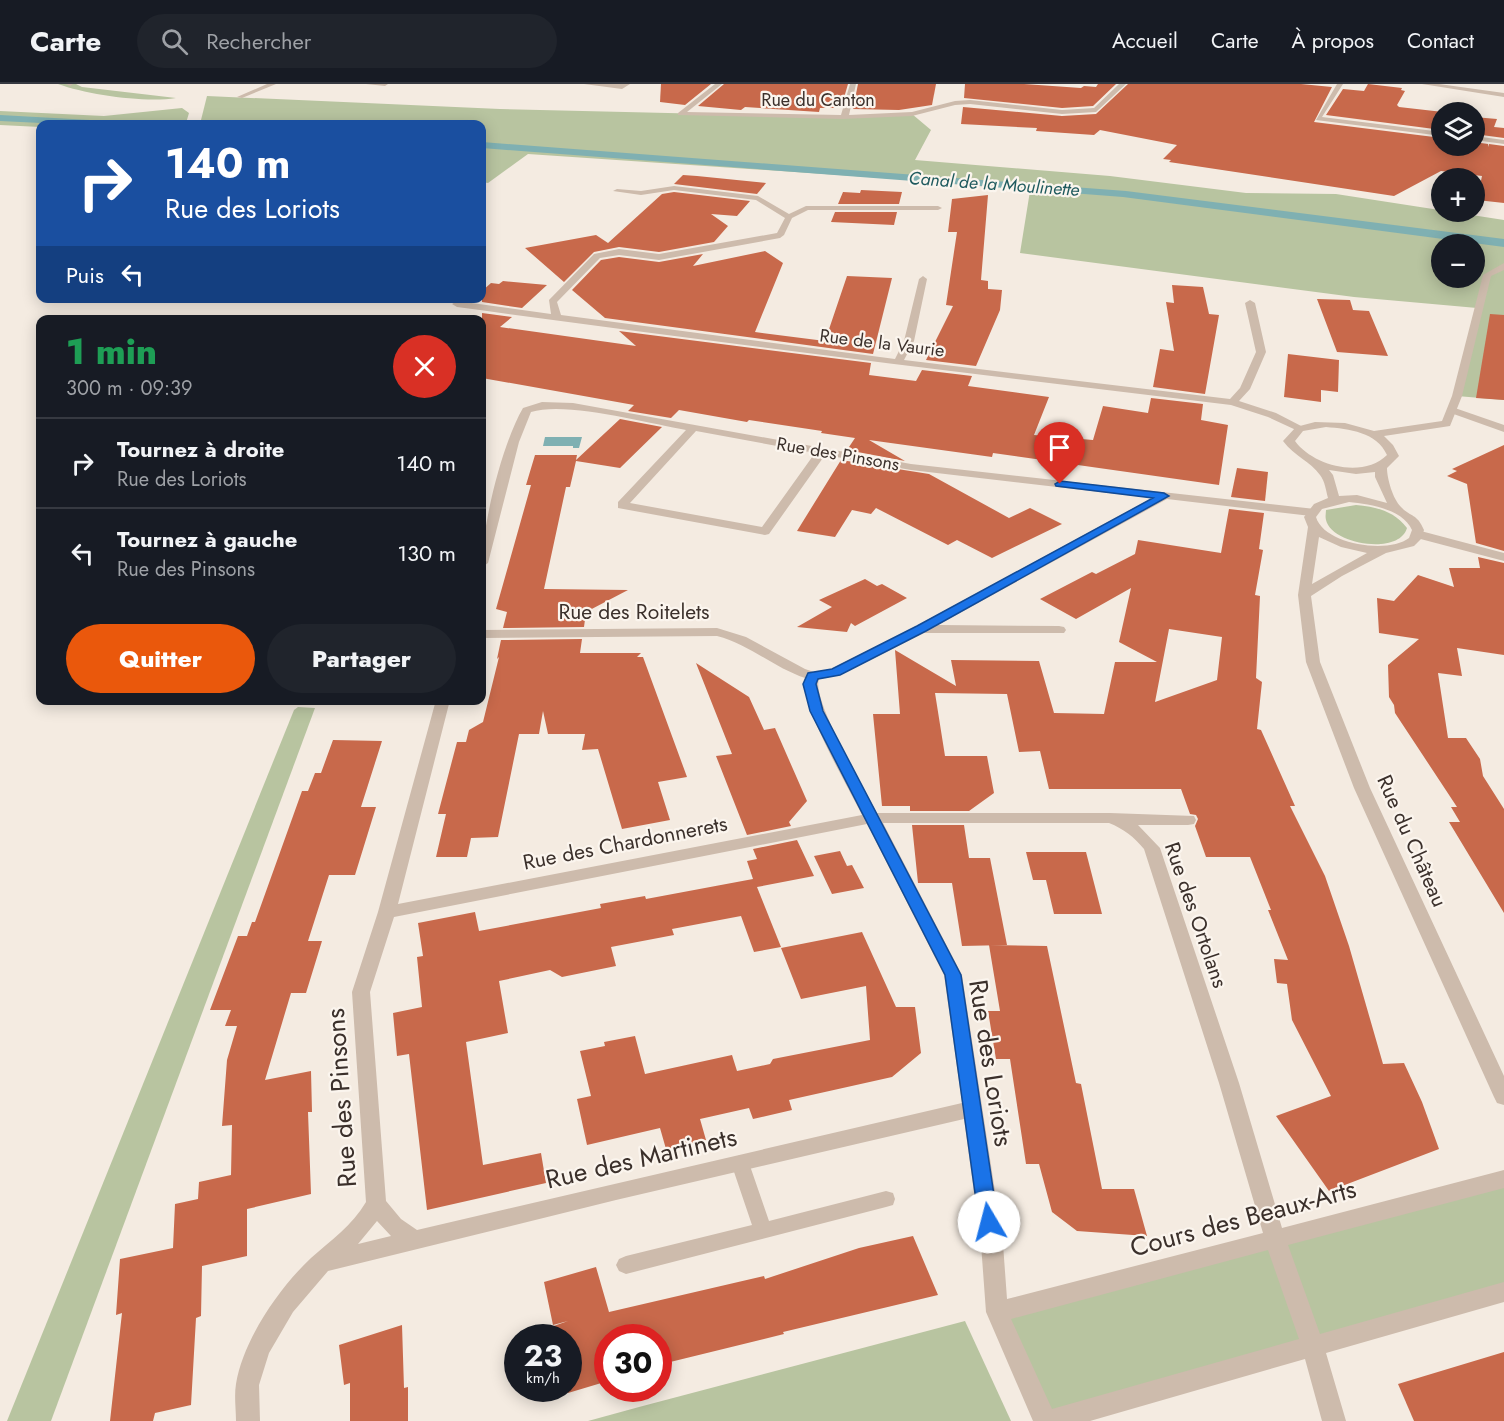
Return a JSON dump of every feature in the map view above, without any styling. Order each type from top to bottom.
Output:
[{"type":"street","points":[[240,97],[273,84]]},
{"type":"street","points":[[369,84],[385,84]]},
{"type":"street","points":[[587,84],[622,87],[627,84]]},
{"type":"street","name":"Rue du Canton","points":[[719,84],[680,114],[842,117],[912,114],[955,103],[970,102],[1062,112],[1095,110],[1124,84]]},
{"type":"street","points":[[842,117],[852,84]]},
{"type":"street","points":[[1340,84],[1318,119],[1431,133]]},
{"type":"street","points":[[1425,84],[1504,94]]},
{"type":"street","points":[[1485,139],[1504,142]]},
{"type":"street","points":[[617,191],[641,193],[674,189],[759,198],[789,217]]},
{"type":"street","points":[[557,319],[552,302],[571,280],[597,256],[619,252],[659,257],[780,234],[789,217],[806,208],[830,206],[938,208]]},
{"type":"street","points":[[1373,434],[1446,424],[1452,410],[1487,275],[1504,266]]},
{"type":"street","points":[[898,362],[909,341],[923,279]]},
{"type":"street","points":[[1232,402],[1245,389],[1262,352],[1250,303]]},
{"type":"street","name":"Rue de la Vaurie","points":[[457,304],[557,319],[1232,402],[1272,415],[1300,429]]},
{"type":"street","name":"Rue des Pinsons","points":[[486,547],[513,442],[527,410],[542,405],[573,406],[911,466],[1311,512]]},
{"type":"street","points":[[1452,410],[1504,429]]},
{"type":"street","points":[[1315,463],[1350,470],[1381,467],[1390,462],[1394,456],[1392,448],[1373,434],[1342,426],[1311,425],[1292,434],[1289,441],[1292,449],[1315,463],[1327,475],[1334,499]]},
{"type":"street","points":[[693,428],[622,505],[765,531],[822,451]]},
{"type":"street","points":[[1381,467],[1381,477],[1396,509]]},
{"type":"street","points":[[813,676],[836,672],[921,629],[1164,496]]},
{"type":"street","points":[[1304,595],[1338,573],[1382,550],[1407,545],[1414,540],[1417,534],[1415,525],[1396,509],[1365,500],[1334,499],[1322,502],[1311,512],[1310,519],[1321,533],[1342,544],[1382,550]]},
{"type":"street","name":"Rue du Château","points":[[1314,526],[1304,595],[1313,662],[1362,788],[1504,1097]]},
{"type":"street","points":[[1417,534],[1504,557]]},
{"type":"street","points":[[953,612],[963,629]]},
{"type":"street","points":[[921,629],[1059,630]]},
{"type":"street","name":"Rue des Roitelets","points":[[486,634],[717,632],[731,635],[783,666],[813,676]]},
{"type":"street","name":"Rue des Loriots","points":[[813,676],[810,684],[817,711],[953,975],[992,1244],[997,1312],[1045,1421]]},
{"type":"street","name":"Rue des Pinsons","points":[[248,1421],[248,1381],[271,1324],[297,1289],[322,1262],[351,1239],[365,1223],[376,1203],[361,992],[387,912],[442,705]]},
{"type":"street","name":"Rue des Ortolans","points":[[872,818],[1110,818],[1126,823],[1140,833],[1152,848],[1229,1083],[1275,1239],[1313,1346],[1334,1421]]},
{"type":"street","name":"Rue des Chardonnerets","points":[[387,912],[872,818]]},
{"type":"street","points":[[1110,818],[1188,820]]},
{"type":"street","points":[[1146,819],[1152,848]]},
{"type":"street","name":"Rue des Martinets","points":[[322,1262],[972,1109]]},
{"type":"street","name":"Cours des Beaux-Arts","points":[[997,1312],[1504,1179]]},
{"type":"street","points":[[376,1203],[384,1217],[399,1232],[417,1240]]},
{"type":"street","points":[[1050,1421],[1504,1292]]},
{"type":"lane","points":[[740,1163],[763,1232]]},
{"type":"lane","points":[[626,1265],[886,1199]]},
{"type":"green space","points":[[58,84],[76,84],[82,87],[176,98],[117,97],[85,92]]},
{"type":"green space","points":[[207,96],[500,109],[843,117],[912,114],[931,130],[915,160],[1110,176],[1246,193],[1336,194],[1431,209],[1431,222],[1485,222],[1485,217],[1504,220],[1504,400],[1457,396],[1477,308],[1354,297],[1020,253],[1030,191],[1015,187],[528,154],[488,183],[486,183],[486,120],[201,120]]},
{"type":"green space","points":[[182,108],[189,113],[187,120],[36,120],[36,127],[0,125],[0,111],[104,116]]},
{"type":"green space","points":[[1356,505],[1391,514],[1407,528],[1401,537],[1392,542],[1379,544],[1365,544],[1340,535],[1331,528],[1326,520],[1326,510]]},
{"type":"green space","points":[[298,707],[315,708],[51,1421],[7,1421],[294,710]]},
{"type":"green space","points":[[1504,1179],[1504,1292],[1050,1421],[997,1312]]},
{"type":"green space","points":[[965,1321],[1011,1421],[588,1421],[658,1402],[672,1402],[672,1398]]},
{"type":"water","points":[[0,115],[90,120],[36,120],[36,123],[0,121]]},
{"type":"water","name":"Canal de la Moulinette","points":[[486,142],[1126,191],[1465,234],[1431,234],[1431,237],[1123,197],[486,148]]},
{"type":"water","points":[[1485,237],[1504,239],[1504,247],[1485,245]]},
{"type":"water","points":[[545,437],[582,437],[579,448],[573,448],[573,446],[543,446]]},
{"type":"building","points":[[661,84],[711,84],[685,105],[660,102]]},
{"type":"building","points":[[724,84],[848,84],[841,108],[820,108],[819,112],[745,107],[741,110],[698,106]]},
{"type":"building","points":[[858,84],[936,84],[932,105],[899,110],[853,109]]},
{"type":"building","points":[[965,84],[1024,84],[1081,88],[1096,87],[1098,84],[1116,84],[1093,106],[1062,108],[964,98]]},
{"type":"building","points":[[1128,84],[1301,84],[1332,87],[1314,122],[1431,137],[1431,156],[1485,156],[1485,144],[1489,147],[1489,144],[1504,146],[1504,203],[1485,201],[1485,168],[1431,168],[1431,176],[1394,196],[1169,162],[1171,160],[1163,159],[1177,145],[1100,130],[1094,135],[1036,131],[1037,128],[961,124],[963,107],[1062,116],[1096,114]]},
{"type":"building","points":[[1368,84],[1402,88],[1401,90],[1405,91],[1397,105],[1431,111],[1431,129],[1326,115],[1343,89],[1364,91]]},
{"type":"building","points":[[1485,118],[1497,119],[1494,127],[1504,128],[1504,138],[1485,135]]},
{"type":"building","points":[[683,175],[766,183],[757,194],[674,184]]},
{"type":"building","points":[[861,190],[902,192],[899,204],[838,204],[843,192],[860,193]]},
{"type":"building","points":[[674,192],[750,201],[737,216],[711,214],[728,226],[714,242],[659,252],[619,247],[594,252],[564,282],[525,248],[596,235],[608,243],[662,194]]},
{"type":"building","points":[[988,195],[981,280],[988,281],[988,289],[1002,290],[1000,310],[976,366],[926,360],[953,306],[946,305],[957,232],[948,232],[952,199]]},
{"type":"building","points":[[835,212],[897,212],[894,225],[831,222]]},
{"type":"building","points":[[765,251],[783,263],[755,332],[825,341],[847,276],[892,278],[873,354],[605,318],[572,290],[601,260],[619,257],[659,262],[703,254],[693,266]]},
{"type":"building","points":[[503,281],[547,285],[522,308],[486,303],[486,287],[491,283],[499,284]]},
{"type":"building","points":[[1172,285],[1203,287],[1209,314],[1219,315],[1205,394],[1153,387],[1160,349],[1174,351],[1166,302],[1174,303]]},
{"type":"building","points":[[1317,299],[1350,300],[1353,310],[1369,311],[1388,356],[1337,352]]},
{"type":"building","points":[[482,313],[512,317],[500,327],[636,346],[619,331],[871,363],[869,375],[916,381],[922,370],[972,376],[968,386],[1049,397],[1034,435],[1093,440],[1103,406],[1148,413],[1151,398],[1203,404],[1201,420],[1228,425],[1219,485],[993,453],[992,457],[869,440],[905,461],[847,450],[855,438],[821,433],[822,431],[749,420],[747,422],[679,410],[671,418],[628,411],[634,405],[486,379],[486,315]]},
{"type":"building","points":[[1490,314],[1504,315],[1504,400],[1476,398]]},
{"type":"building","points":[[1288,354],[1339,360],[1338,392],[1321,390],[1321,402],[1284,397]]},
{"type":"building","points":[[620,419],[662,427],[620,468],[576,461],[570,487],[566,487],[544,589],[628,590],[586,612],[584,627],[503,628],[507,612],[496,609],[531,485],[526,485],[535,455],[577,455],[576,460]]},
{"type":"building","points":[[1504,445],[1504,551],[1476,543],[1467,484],[1447,476],[1457,471],[1452,469]]},
{"type":"building","points":[[841,460],[929,474],[1009,518],[1030,508],[1062,524],[992,558],[957,540],[948,545],[876,508],[871,514],[852,510],[835,537],[797,531]]},
{"type":"building","points":[[1237,468],[1268,472],[1265,501],[1231,497]]},
{"type":"building","points":[[1229,509],[1264,513],[1259,549],[1263,550],[1255,595],[1260,596],[1256,678],[1262,682],[1257,729],[1261,730],[1295,806],[1290,806],[1325,876],[1349,946],[1383,1064],[1404,1063],[1422,1102],[1439,1149],[1329,1191],[1276,1116],[1331,1096],[1292,1020],[1287,984],[1277,983],[1274,959],[1288,960],[1268,910],[1271,910],[1250,857],[1206,857],[1195,826],[1198,819],[1196,815],[1190,814],[1181,789],[1049,789],[1040,751],[1019,752],[1007,694],[935,693],[945,756],[987,756],[994,793],[969,811],[910,811],[910,806],[882,806],[873,714],[900,714],[895,650],[956,686],[951,660],[1039,661],[1054,713],[1104,714],[1115,662],[1157,662],[1119,642],[1131,588],[1076,619],[1040,599],[1092,572],[1096,574],[1135,554],[1138,540],[1221,553]],"holes":[[[1169,629],[1222,637],[1217,680],[1155,702]]]},
{"type":"building","points":[[1478,557],[1504,563],[1504,655],[1457,648],[1462,676],[1438,673],[1448,738],[1466,738],[1480,759],[1483,776],[1504,809],[1504,913],[1449,822],[1460,822],[1451,807],[1457,807],[1395,713],[1394,705],[1389,697],[1388,665],[1419,639],[1379,633],[1377,598],[1394,601],[1418,575],[1454,587],[1449,568],[1480,568]]},
{"type":"building","points":[[865,579],[877,586],[882,584],[907,598],[855,626],[851,623],[847,632],[797,627],[832,607],[819,600]]},
{"type":"building","points":[[582,639],[580,653],[641,653],[637,657],[643,657],[687,777],[658,782],[670,820],[622,829],[598,749],[582,750],[585,734],[548,734],[543,711],[539,734],[519,734],[498,837],[471,838],[467,857],[436,857],[446,814],[438,814],[457,742],[466,742],[469,730],[483,722],[501,640]]},
{"type":"building","points":[[696,663],[749,697],[764,730],[775,728],[807,801],[789,822],[791,826],[747,835],[716,756],[732,754]]},
{"type":"building","points":[[333,740],[382,741],[361,807],[376,807],[355,875],[329,875],[308,941],[322,941],[306,993],[291,993],[265,1080],[311,1071],[312,1112],[308,1112],[311,1194],[247,1209],[247,1256],[202,1266],[201,1316],[196,1318],[191,1405],[155,1413],[153,1421],[110,1421],[122,1313],[116,1315],[120,1259],[173,1248],[175,1204],[198,1199],[199,1182],[231,1175],[232,1125],[222,1126],[227,1060],[237,1026],[225,1026],[231,1010],[210,1010],[238,936],[247,936],[252,922],[255,922],[302,791],[308,791],[315,773],[321,773]]},
{"type":"building","points":[[912,825],[964,825],[969,858],[990,858],[1007,945],[962,946],[952,883],[918,883]]},
{"type":"building","points":[[797,840],[814,876],[757,887],[781,947],[754,952],[741,916],[672,929],[674,935],[611,947],[616,966],[562,977],[550,970],[499,981],[508,1033],[466,1042],[483,1165],[541,1153],[546,1183],[427,1210],[409,1054],[397,1056],[393,1013],[422,1007],[417,957],[423,956],[418,923],[475,912],[479,931],[601,908],[600,904],[645,896],[646,899],[753,879],[747,861],[757,859],[753,849]]},
{"type":"building","points":[[840,851],[847,866],[852,865],[864,888],[832,894],[814,856]]},
{"type":"building","points":[[1026,852],[1086,852],[1102,914],[1054,914],[1046,880],[1033,880]]},
{"type":"building","points":[[862,932],[896,1007],[915,1007],[921,1053],[892,1077],[789,1100],[792,1110],[753,1119],[749,1108],[700,1119],[706,1140],[666,1149],[660,1128],[587,1145],[577,1099],[591,1096],[580,1051],[605,1046],[604,1042],[635,1036],[645,1074],[732,1055],[737,1071],[770,1064],[773,1059],[870,1040],[866,986],[801,999],[781,948]]},
{"type":"building","points":[[989,945],[1047,946],[1076,1083],[1081,1084],[1102,1189],[1134,1189],[1147,1236],[1077,1231],[1052,1212],[1039,1164],[1026,1164],[1010,1059],[996,1059],[988,1011],[1000,1011]]},
{"type":"building","points":[[913,1236],[938,1295],[672,1362],[672,1324],[594,1324],[594,1385],[582,1389],[582,1324],[559,1324],[568,1321],[553,1324],[544,1282],[596,1267],[609,1312],[764,1276],[765,1279],[859,1248]]},
{"type":"building","points":[[402,1325],[404,1388],[408,1387],[408,1421],[350,1421],[350,1383],[344,1385],[339,1345]]},
{"type":"building","points":[[1504,1352],[1504,1421],[1414,1421],[1398,1384]]},
{"type":"route","points":[[989,1222],[953,975],[817,711],[810,684],[813,676],[836,672],[921,629],[1164,496],[1060,484]]}]
